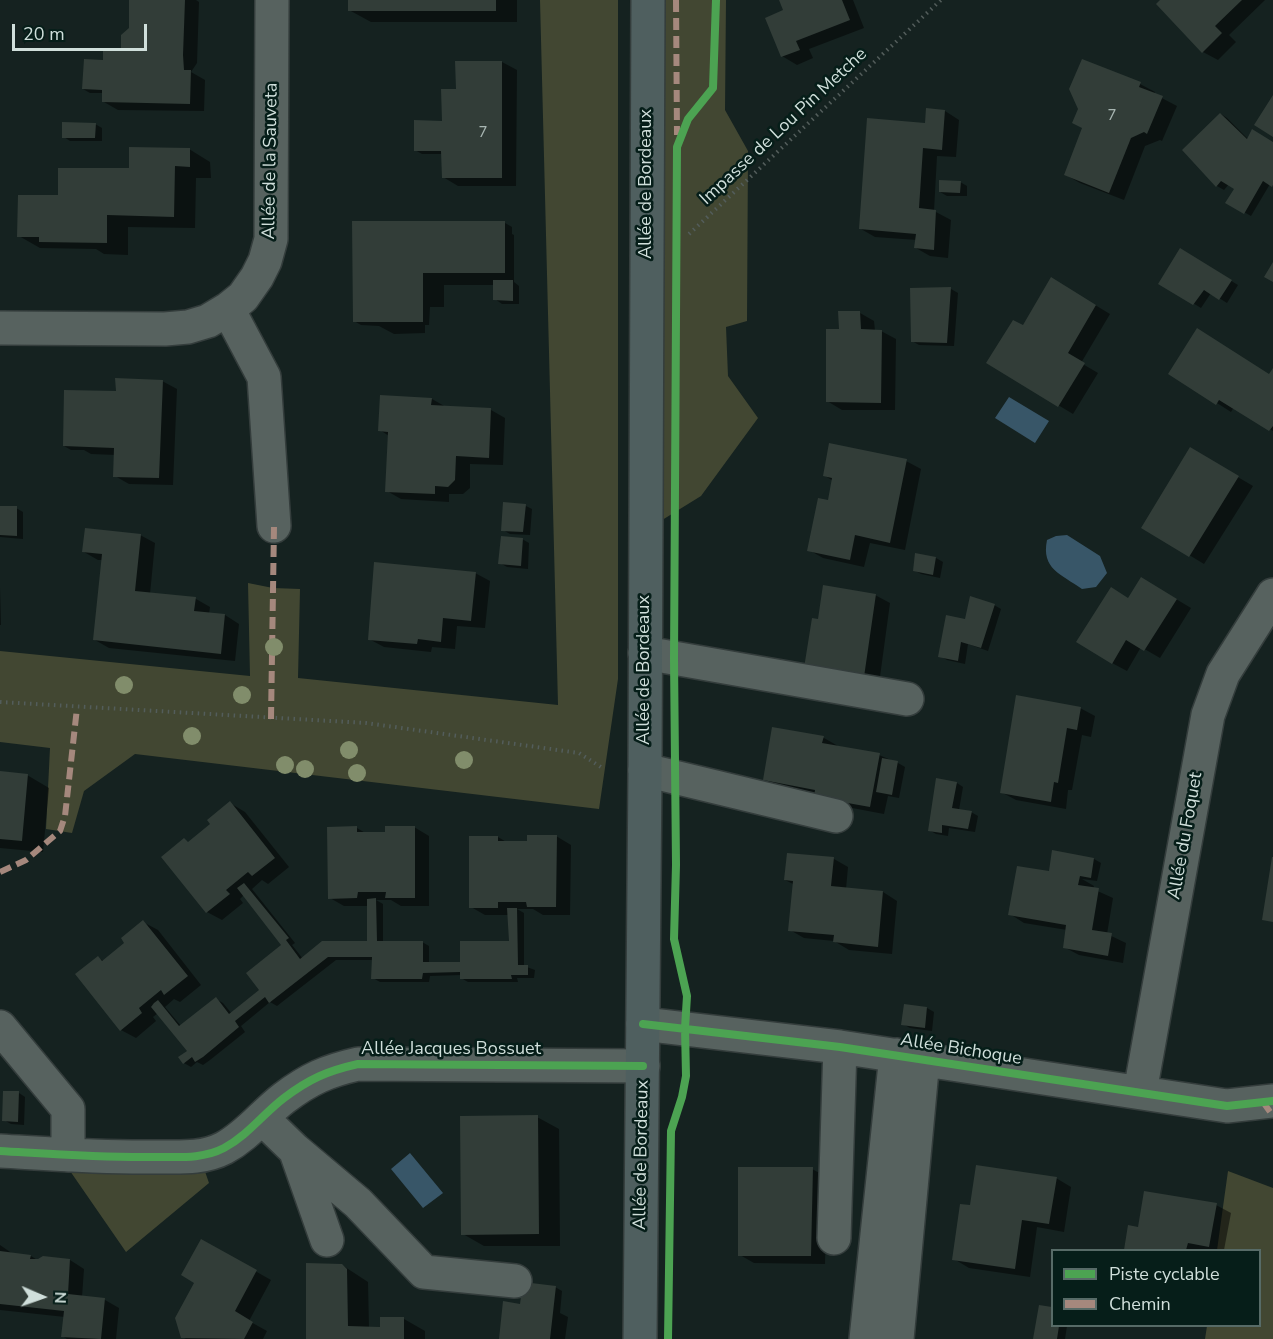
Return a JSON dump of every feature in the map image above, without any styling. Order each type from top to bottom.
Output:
[{"type":"main road","name":"Allée de Bordeaux","points":[[640,1339],[648,0]]},
{"type":"street","name":"Allée de la Sauveta","points":[[0,328],[177,328],[208,321],[243,297],[257,277],[271,239],[273,0]]},
{"type":"street","points":[[228,309],[264,377],[274,526]]},
{"type":"street","name":"Allée du Foquet","points":[[1140,1092],[1208,715],[1223,674],[1273,595]]},
{"type":"street","points":[[645,653],[907,699]]},
{"type":"street","points":[[645,784],[836,816]]},
{"type":"street","name":"Allée Bichoque","points":[[643,1024],[840,1047],[1227,1106],[1273,1101]]},
{"type":"street","points":[[0,1027],[68,1109],[68,1155]]},
{"type":"street","points":[[834,1238],[840,1047]]},
{"type":"street","points":[[866,1339],[910,1057]]},
{"type":"street","points":[[897,1339],[910,1057]]},
{"type":"street","name":"Allée Jacques Bossuet","points":[[0,1151],[120,1158],[200,1156],[223,1148],[247,1133],[284,1099],[315,1077],[358,1064],[643,1066]]},
{"type":"street","points":[[262,1118],[295,1150],[358,1203],[424,1272],[515,1281]]},
{"type":"street","points":[[295,1150],[327,1240]]},
{"type":"path","points":[[0,702],[366,723],[579,753],[605,769],[645,784]]},
{"type":"green space","points":[[540,0],[618,0],[618,679],[599,809],[135,754],[84,791],[72,833],[46,829],[50,748],[0,742],[0,651],[250,676],[248,583],[273,588],[300,589],[298,678],[558,705]]},
{"type":"green space","points":[[648,0],[726,0],[725,110],[748,151],[747,321],[726,327],[728,376],[758,418],[701,496],[646,530]]},
{"type":"green space","points":[[59,1155],[200,1157],[209,1183],[126,1252]]},
{"type":"green space","points":[[1228,1171],[1273,1188],[1273,1339],[1205,1339],[1207,1327],[1261,1327],[1261,1249],[1217,1249]]},
{"type":"water","points":[[1009,397],[1049,421],[1035,443],[995,418]]},
{"type":"water","points":[[1067,535],[1100,556],[1107,573],[1096,587],[1082,589],[1060,575],[1050,564],[1046,550],[1047,540]]},
{"type":"water","points":[[410,1153],[443,1193],[423,1208],[391,1169]]},
{"type":"building","points":[[129,0],[185,0],[183,55],[184,70],[191,70],[190,104],[102,102],[102,90],[82,89],[84,59],[103,60],[103,51],[121,51],[121,35],[129,28]]},
{"type":"building","points":[[348,0],[496,0],[496,11],[348,11]]},
{"type":"building","points":[[779,0],[842,0],[850,20],[796,41],[800,50],[781,57],[765,18],[783,10]]},
{"type":"building","points":[[1160,0],[1242,0],[1215,26],[1222,33],[1202,53],[1156,4]]},
{"type":"building","points":[[1082,59],[1141,82],[1139,87],[1163,96],[1147,134],[1144,132],[1131,138],[1109,193],[1064,175],[1082,128],[1072,123],[1078,109],[1069,89]]},
{"type":"building","points":[[455,61],[502,61],[502,178],[442,178],[441,151],[414,151],[414,120],[442,121],[441,89],[456,89]]},
{"type":"building","points":[[1273,95],[1273,137],[1254,125]]},
{"type":"building","points":[[926,108],[945,110],[942,150],[923,148],[919,208],[936,210],[934,250],[914,248],[916,234],[859,229],[867,118],[925,123]]},
{"type":"building","points":[[1220,113],[1247,139],[1252,129],[1273,142],[1273,185],[1272,187],[1263,181],[1244,214],[1225,203],[1234,189],[1221,181],[1216,187],[1182,150]]},
{"type":"building","points":[[62,122],[96,123],[95,138],[62,138]]},
{"type":"building","points":[[129,147],[190,148],[190,167],[175,166],[174,217],[107,215],[107,243],[39,242],[39,237],[17,237],[18,195],[58,195],[58,168],[129,168]]},
{"type":"building","points":[[939,180],[961,181],[960,193],[939,192]]},
{"type":"building","points":[[352,221],[505,221],[505,273],[423,273],[423,322],[353,322]]},
{"type":"building","points":[[1180,248],[1232,280],[1219,300],[1204,290],[1193,305],[1158,284]]},
{"type":"building","points":[[1273,262],[1273,282],[1264,277]]},
{"type":"building","points":[[1051,277],[1096,305],[1068,353],[1085,363],[1058,407],[986,363],[1013,320],[1023,325]]},
{"type":"building","points":[[493,280],[513,280],[513,301],[493,300]]},
{"type":"building","points":[[951,287],[947,343],[911,342],[910,288]]},
{"type":"building","points":[[838,311],[860,311],[861,329],[882,330],[881,403],[826,402],[826,329],[839,329]]},
{"type":"building","points":[[1197,328],[1269,374],[1273,368],[1273,426],[1269,431],[1219,400],[1216,405],[1168,374]]},
{"type":"building","points":[[115,378],[163,380],[159,478],[113,477],[114,448],[63,446],[64,390],[116,391]]},
{"type":"building","points":[[380,395],[432,398],[431,405],[491,408],[489,458],[456,456],[455,480],[448,487],[435,486],[435,494],[385,492],[388,432],[378,431]]},
{"type":"building","points":[[829,443],[907,459],[890,543],[855,535],[850,560],[807,551],[818,498],[828,500],[832,478],[823,476]]},
{"type":"building","points":[[1190,447],[1239,476],[1189,557],[1141,528]]},
{"type":"building","points":[[503,502],[526,504],[523,532],[501,531]]},
{"type":"building","points":[[0,506],[17,506],[17,536],[0,535]]},
{"type":"building","points":[[85,528],[141,534],[135,591],[196,597],[194,611],[225,614],[221,654],[93,640],[102,554],[82,552]]},
{"type":"building","points":[[501,536],[523,538],[521,566],[498,564]]},
{"type":"building","points":[[915,553],[936,557],[933,575],[913,571]]},
{"type":"building","points":[[374,562],[476,572],[471,621],[443,618],[441,642],[418,639],[417,644],[368,640]]},
{"type":"building","points":[[1141,577],[1177,599],[1144,651],[1126,640],[1112,664],[1076,642],[1111,587],[1128,598]]},
{"type":"building","points":[[823,585],[876,594],[864,677],[804,668],[812,618],[818,619]]},
{"type":"building","points":[[970,596],[995,604],[981,648],[961,642],[958,661],[938,657],[946,615],[965,619]]},
{"type":"building","points":[[1016,695],[1081,707],[1077,730],[1067,728],[1058,783],[1054,782],[1051,802],[1000,793]]},
{"type":"building","points":[[772,727],[824,736],[822,743],[880,753],[870,807],[814,797],[815,790],[763,780]]},
{"type":"building","points":[[882,758],[898,761],[892,795],[876,792]]},
{"type":"building","points":[[0,771],[28,774],[22,841],[0,839]]},
{"type":"building","points":[[936,778],[957,782],[952,808],[972,811],[968,829],[942,825],[942,833],[928,831]]},
{"type":"building","points":[[230,801],[275,858],[252,876],[248,872],[226,890],[230,894],[206,913],[161,857],[184,838],[188,842],[210,824],[207,820]]},
{"type":"building","points":[[357,826],[357,832],[385,832],[385,826],[415,826],[415,898],[385,898],[386,892],[358,892],[357,898],[328,899],[327,827]]},
{"type":"building","points":[[527,835],[557,835],[556,907],[527,907],[526,902],[498,902],[498,908],[469,908],[469,836],[498,836],[498,841],[527,841]]},
{"type":"building","points":[[1052,850],[1094,858],[1091,878],[1080,876],[1078,885],[1099,888],[1092,930],[1112,933],[1108,956],[1063,948],[1066,925],[1008,915],[1017,866],[1049,871]]},
{"type":"building","points":[[787,853],[834,857],[831,886],[883,891],[878,947],[833,942],[834,935],[788,931],[793,881],[784,880]]},
{"type":"building","points":[[1273,857],[1273,922],[1262,920]]},
{"type":"building","points":[[244,883],[289,938],[286,940],[300,959],[322,941],[367,941],[367,899],[376,898],[377,941],[423,941],[423,962],[460,962],[460,941],[509,941],[507,908],[517,908],[518,965],[528,965],[528,975],[511,975],[512,979],[460,979],[460,972],[423,973],[422,979],[371,979],[372,957],[328,957],[269,1003],[265,997],[235,1021],[239,1027],[203,1057],[195,1062],[192,1057],[183,1064],[178,1057],[187,1051],[151,1007],[154,1003],[158,1000],[179,1026],[216,997],[229,1014],[259,990],[246,973],[281,945],[237,888]]},
{"type":"building","points":[[143,920],[188,976],[164,995],[161,990],[139,1008],[142,1013],[120,1031],[75,974],[98,956],[102,961],[124,943],[121,938]]},
{"type":"building","points":[[904,1004],[927,1007],[925,1028],[901,1025]]},
{"type":"building","points":[[3,1091],[19,1091],[18,1122],[2,1121]]},
{"type":"building","points":[[538,1115],[539,1234],[461,1235],[460,1116]]},
{"type":"building","points":[[976,1165],[1057,1177],[1049,1224],[1022,1220],[1015,1269],[952,1260],[960,1204],[970,1205]]},
{"type":"building","points":[[738,1167],[813,1167],[811,1256],[738,1256]]},
{"type":"building","points":[[1144,1191],[1217,1203],[1209,1247],[1188,1243],[1186,1249],[1124,1249],[1128,1225],[1138,1227]]},
{"type":"building","points":[[201,1239],[257,1270],[235,1311],[253,1322],[244,1339],[181,1338],[175,1318],[194,1283],[181,1275]]},
{"type":"building","points":[[0,1251],[31,1255],[30,1259],[43,1256],[70,1259],[68,1294],[105,1298],[101,1339],[61,1337],[64,1311],[0,1304]]},
{"type":"building","points":[[306,1263],[342,1264],[347,1269],[348,1326],[380,1327],[380,1317],[404,1317],[404,1339],[306,1339]]},
{"type":"building","points":[[523,1282],[556,1286],[550,1339],[499,1339],[503,1301],[520,1304]]},
{"type":"building","points":[[1039,1305],[1051,1307],[1051,1327],[1059,1327],[1057,1339],[1033,1339]]},
{"type":"marked path","points":[[676,0],[677,135]]},
{"type":"marked path","points":[[271,719],[274,526]]},
{"type":"marked path","points":[[0,872],[26,860],[60,831],[65,816],[77,708]]},
{"type":"marked path","points":[[1263,1102],[1273,1116]]},
{"type":"cycle path","points":[[668,1339],[671,1131],[686,1076],[687,996],[674,939],[677,147],[688,119],[713,88],[716,0]]},
{"type":"cycle path","points":[[643,1024],[840,1047],[1227,1106],[1273,1101]]},
{"type":"cycle path","points":[[0,1151],[117,1157],[200,1156],[216,1152],[233,1143],[276,1104],[310,1081],[358,1064],[643,1066]]}]
